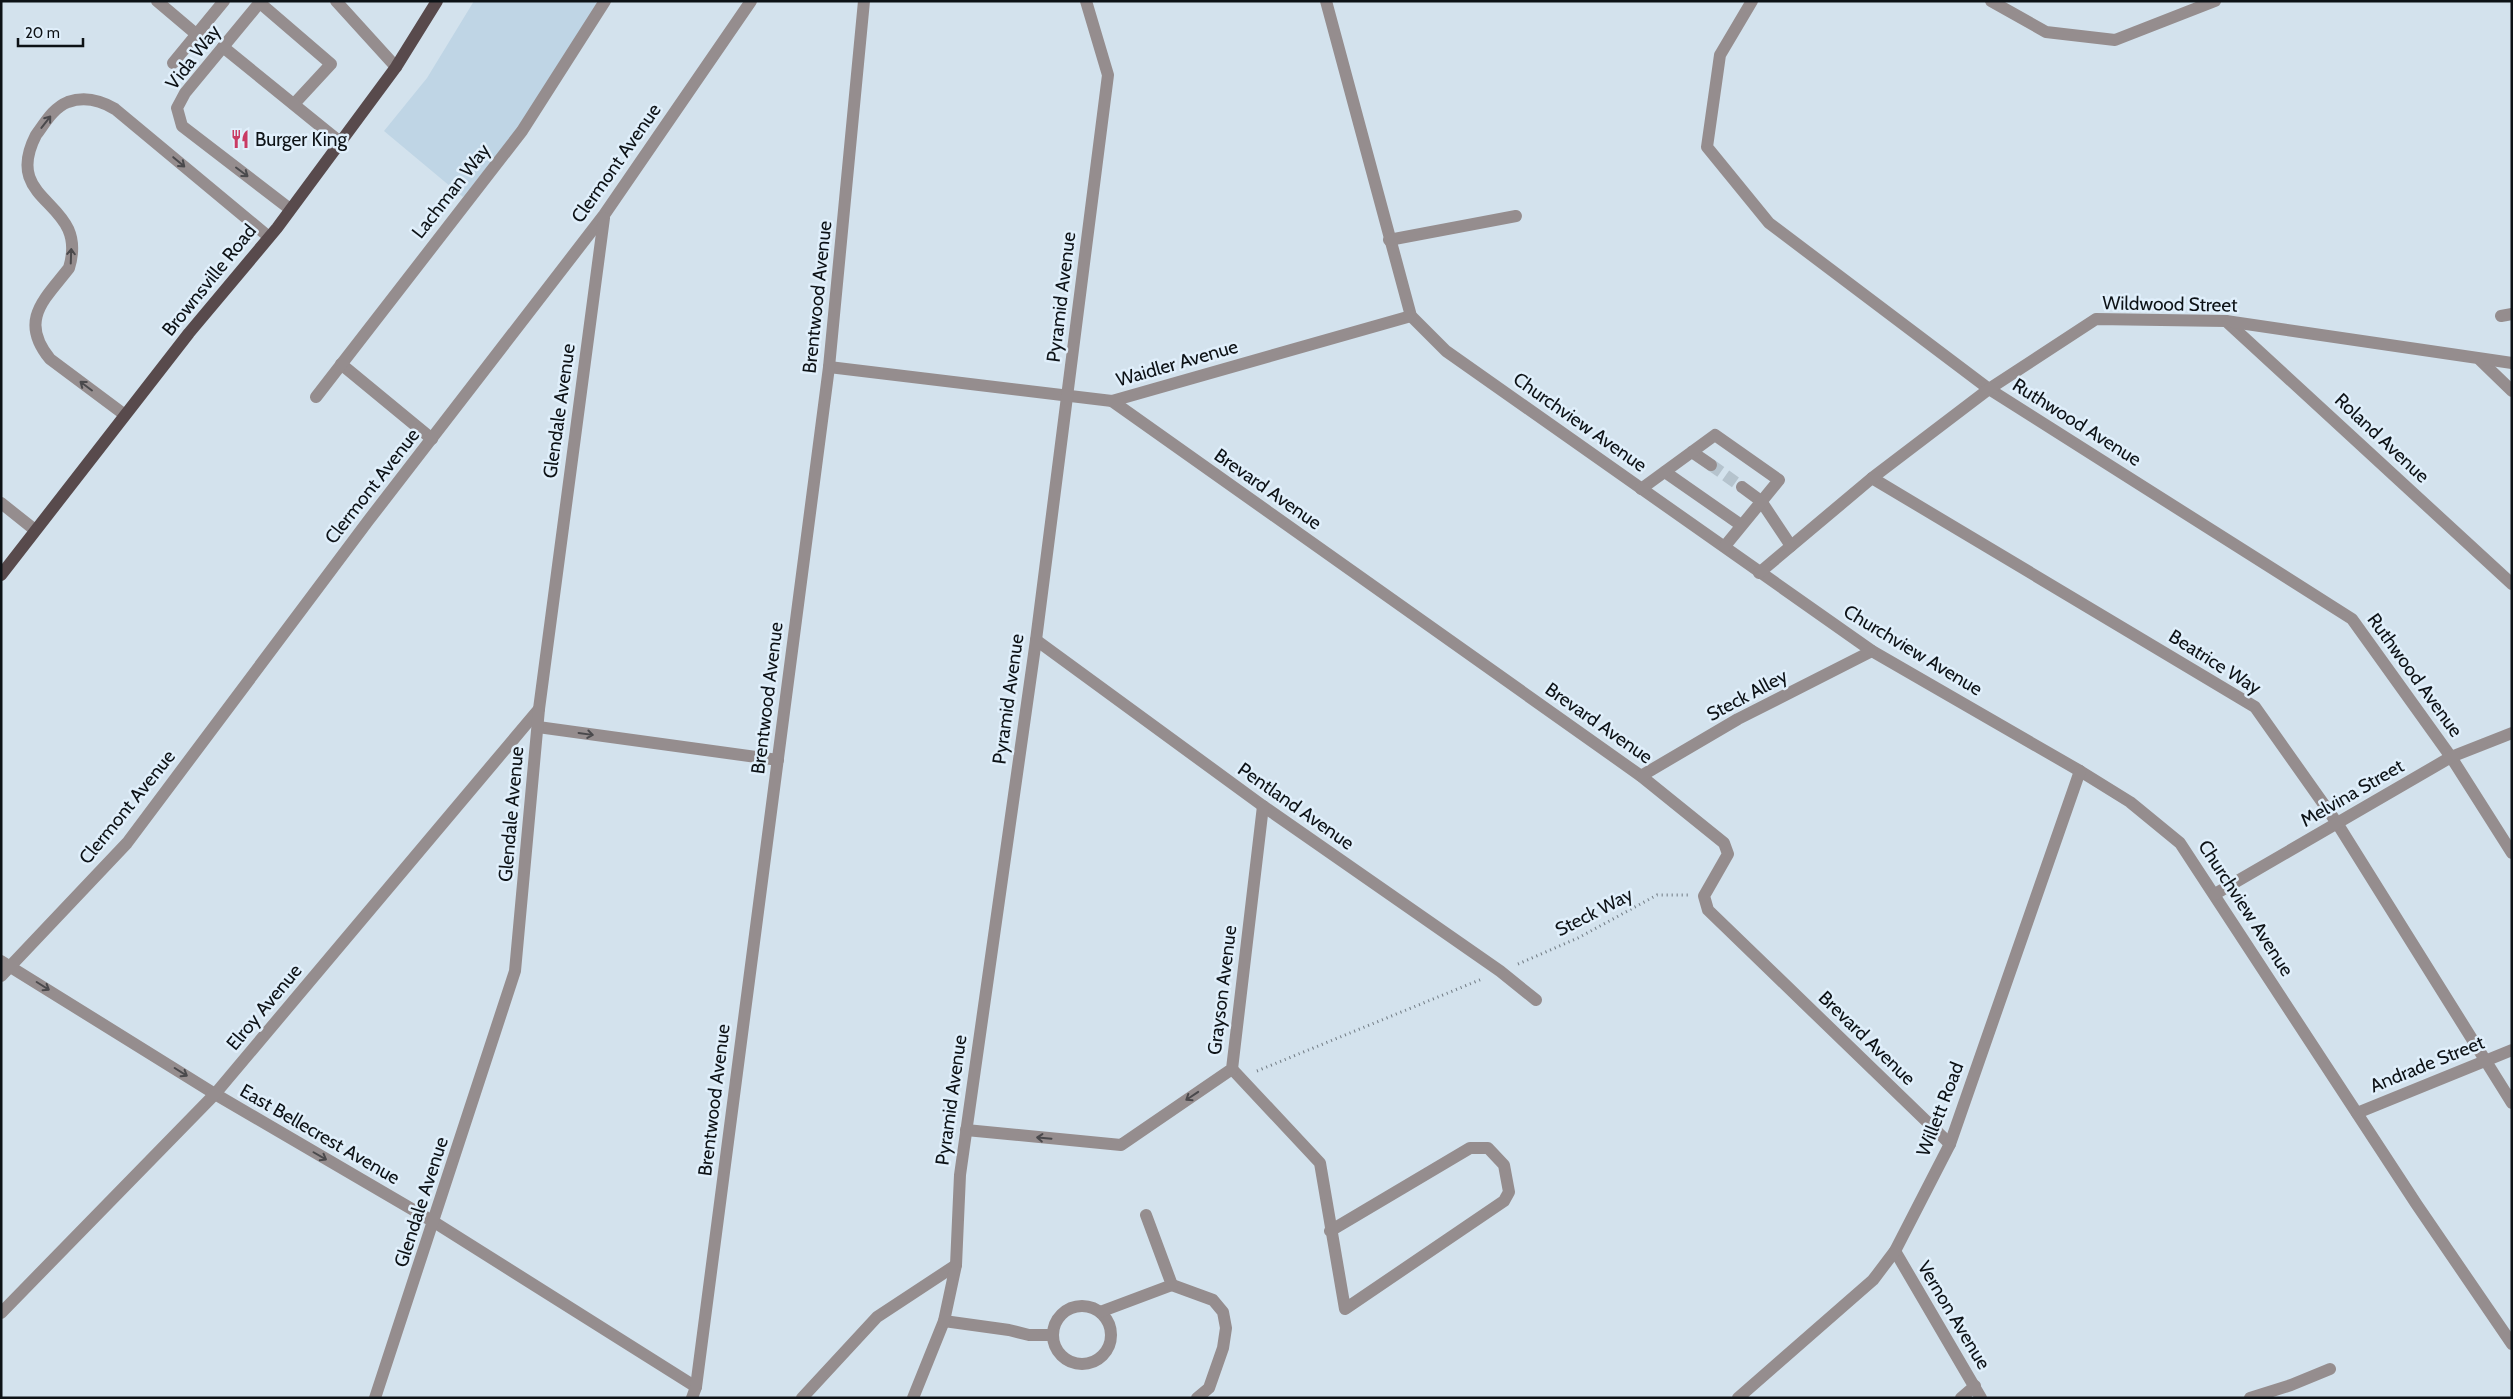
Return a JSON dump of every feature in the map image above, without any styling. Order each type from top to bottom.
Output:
[{"type":"main road","name":"Brownsville Road","points":[[1,575],[125,415],[269,237],[396,67],[437,1]]},
{"type":"street","points":[[157,1],[196,34]]},
{"type":"street","name":"Vida Way","points":[[173,63],[224,1]]},
{"type":"street","points":[[336,1],[396,67]]},
{"type":"street","name":"Lachman Way","points":[[316,397],[522,131],[605,1]]},
{"type":"street","name":"Clermont Avenue","points":[[4,968],[127,843],[368,521],[604,215],[751,1]]},
{"type":"street","name":"Brentwood Avenue","points":[[694,1392],[829,368],[864,1]]},
{"type":"street","name":"Pyramid Avenue","points":[[913,1398],[944,1321],[956,1265],[960,1175],[1036,640],[1108,75],[1086,1]]},
{"type":"street","name":"Churchview Avenue","points":[[1326,1],[1411,316],[1446,350],[1641,489],[1725,546],[1759,573],[1872,651],[2130,802],[2180,843],[2357,1113],[2512,1344]]},
{"type":"street","name":"Ruthwood Avenue","points":[[1752,1],[1720,55],[1707,147],[1770,223],[1989,389],[2352,619],[2451,757],[2512,853]]},
{"type":"street","points":[[1991,1],[2046,32],[2115,40],[2215,1]]},
{"type":"street","points":[[261,2],[331,64],[294,104]]},
{"type":"street","name":"Vida Way","points":[[261,2],[185,93],[177,108],[182,126],[290,209]]},
{"type":"street","points":[[223,47],[340,142]]},
{"type":"street","points":[[125,415],[50,359],[44,352],[36,330],[37,310],[69,268],[72,260],[70,241],[66,229],[55,213],[34,197],[25,186],[19,170],[22,157],[30,142],[58,107],[84,99],[94,100],[110,106],[269,237]]},
{"type":"street","name":"Glendale Avenue","points":[[375,1398],[515,971],[539,709],[604,215]]},
{"type":"street","points":[[1389,240],[1516,216]]},
{"type":"street","name":"Waidler Avenue","points":[[829,368],[1112,401],[1411,316]]},
{"type":"street","name":"Wildwood Street","points":[[1759,573],[1872,478],[1989,389],[2096,319],[2226,321],[2512,364]]},
{"type":"street","name":"Roland Avenue","points":[[2226,321],[2512,584]]},
{"type":"street","points":[[2480,360],[2512,391]]},
{"type":"street","points":[[341,364],[432,439]]},
{"type":"street","name":"Brevard Avenue","points":[[1112,401],[1641,776],[1724,843],[1728,854],[1704,896],[1708,910],[1950,1144]]},
{"type":"street","points":[[1641,489],[1715,436],[1779,480],[1725,546]]},
{"type":"street","points":[[1692,452],[1710,465]]},
{"type":"street","points":[[1665,472],[1741,526]]},
{"type":"street","name":"Beatrice Way","points":[[1872,478],[2256,707],[2337,823],[2512,1103]]},
{"type":"street","points":[[1742,487],[1761,501],[1791,546]]},
{"type":"street","points":[[1,503],[35,530]]},
{"type":"street","name":"Pentland Avenue","points":[[1036,640],[1263,806],[1500,972],[1536,1000]]},
{"type":"street","name":"Steck Alley","points":[[1641,776],[1738,719],[1872,651]]},
{"type":"street","name":"Elroy Avenue","points":[[1,1313],[215,1094],[539,709]]},
{"type":"street","points":[[538,727],[778,760]]},
{"type":"street","name":"Melvina Street","points":[[2214,894],[2451,757],[2512,733]]},
{"type":"street","name":"Willett Road","points":[[1738,1398],[1873,1280],[1895,1251],[1950,1144],[2080,771]]},
{"type":"street","name":"Grayson Avenue","points":[[966,1130],[1121,1145],[1236,1073],[1263,806]]},
{"type":"street","name":"East Bellecrest Avenue","points":[[4,968],[434,1222],[694,1392]]},
{"type":"street","name":"Andrade Street","points":[[2357,1113],[2512,1050]]},
{"type":"street","points":[[1236,1073],[1320,1163],[1330,1231],[1345,1309],[1504,1201],[1509,1192],[1504,1165],[1488,1148],[1470,1148],[1330,1231]]},
{"type":"street","points":[[1146,1215],[1172,1285]]},
{"type":"street","name":"Vernon Avenue","points":[[1895,1251],[1978,1392]]},
{"type":"street","points":[[802,1398],[877,1317],[956,1265]]},
{"type":"street","points":[[1100,1312],[1172,1285],[1212,1300],[1223,1312],[1226,1328],[1224,1348],[1209,1388],[1197,1398]]},
{"type":"street","points":[[1080,1306],[1092,1308],[1100,1312],[1106,1320],[1111,1337],[1108,1347],[1098,1360],[1080,1364],[1072,1363],[1058,1352],[1053,1335],[1054,1325],[1060,1316],[1070,1308],[1080,1306]]},
{"type":"street","points":[[944,1321],[1009,1330],[1029,1335],[1053,1335]]},
{"type":"street","points":[[2250,1398],[2291,1385],[2330,1369]]},
{"type":"street","points":[[1961,1398],[1978,1392]]},
{"type":"path","name":"Steck Way","points":[[1236,1073],[1500,972],[1578,938],[1657,895],[1704,896]]},
{"type":"shaded area","points":[[474,1],[601,1],[516,132],[463,197],[384,131],[427,78]]},
{"type":"tunnel","points":[[1711,465],[1742,487]]},
{"type":"place","name":"Burger King","points":[[240,139]]}]
